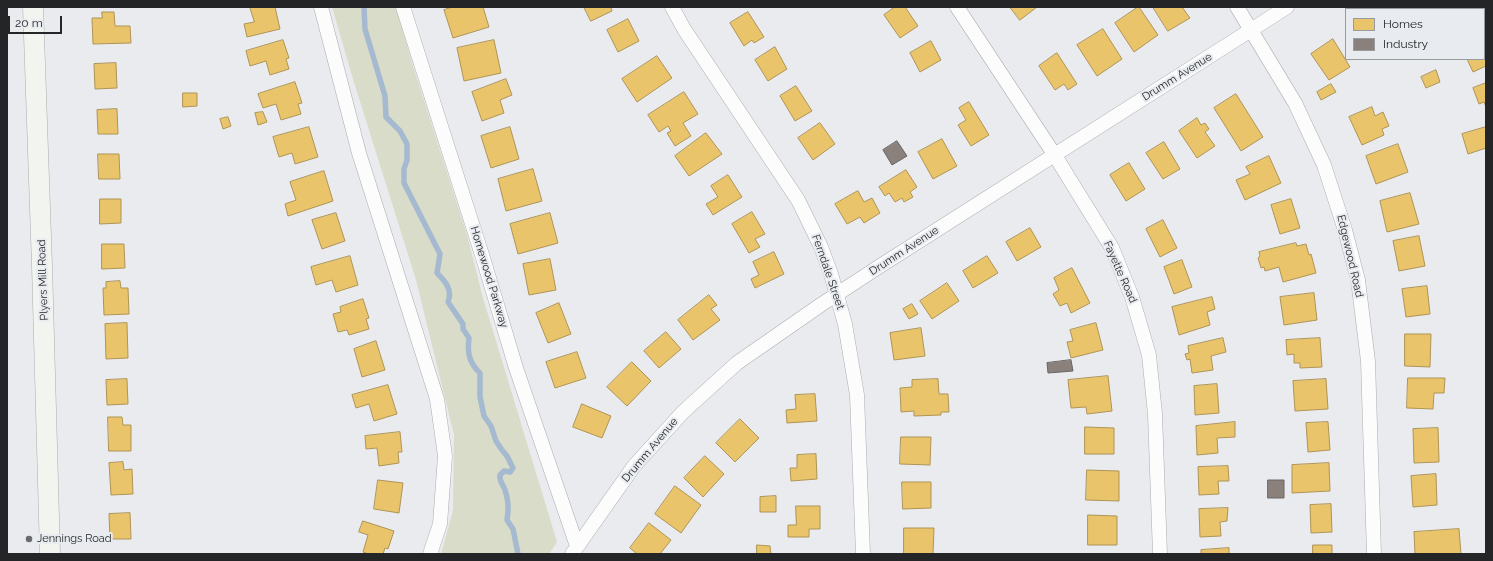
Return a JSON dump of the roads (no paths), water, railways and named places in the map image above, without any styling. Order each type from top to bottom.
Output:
[{"type":"street","name":"Plyers Mill Road","points":[[33,7],[50,554]]},
{"type":"street","points":[[321,7],[359,153],[436,399],[445,456],[440,524],[430,554]]},
{"type":"street","name":"Homewood Parkway","points":[[403,7],[483,258],[516,368],[575,550]]},
{"type":"street","name":"Ferndale Street","points":[[672,7],[684,29],[798,200],[822,247],[845,324],[857,395],[863,554]]},
{"type":"street","name":"Fayette Road","points":[[957,7],[1054,154],[1112,248],[1132,297],[1149,355],[1155,414],[1160,554]]},
{"type":"street","name":"Edgewood Road","points":[[1237,7],[1296,103],[1324,165],[1345,230],[1358,280],[1368,361],[1374,554]]},
{"type":"street","name":"Drumm Avenue","points":[[575,550],[634,466],[683,412],[737,363],[837,294],[1054,154],[1287,7]]},
{"type":"waterway","points":[[364,7],[365,29],[385,96],[386,117],[400,131],[407,144],[407,160],[404,169],[404,183],[440,254],[437,273],[443,279],[449,290],[450,294],[448,302],[463,324],[463,329],[469,338],[468,348],[471,361],[480,373],[480,397],[484,416],[491,426],[496,441],[507,456],[513,468],[510,472],[504,471],[500,477],[508,501],[507,520],[513,529],[518,554]]},
{"type":"place","name":"Jennings Road","points":[[29,539]]}]
